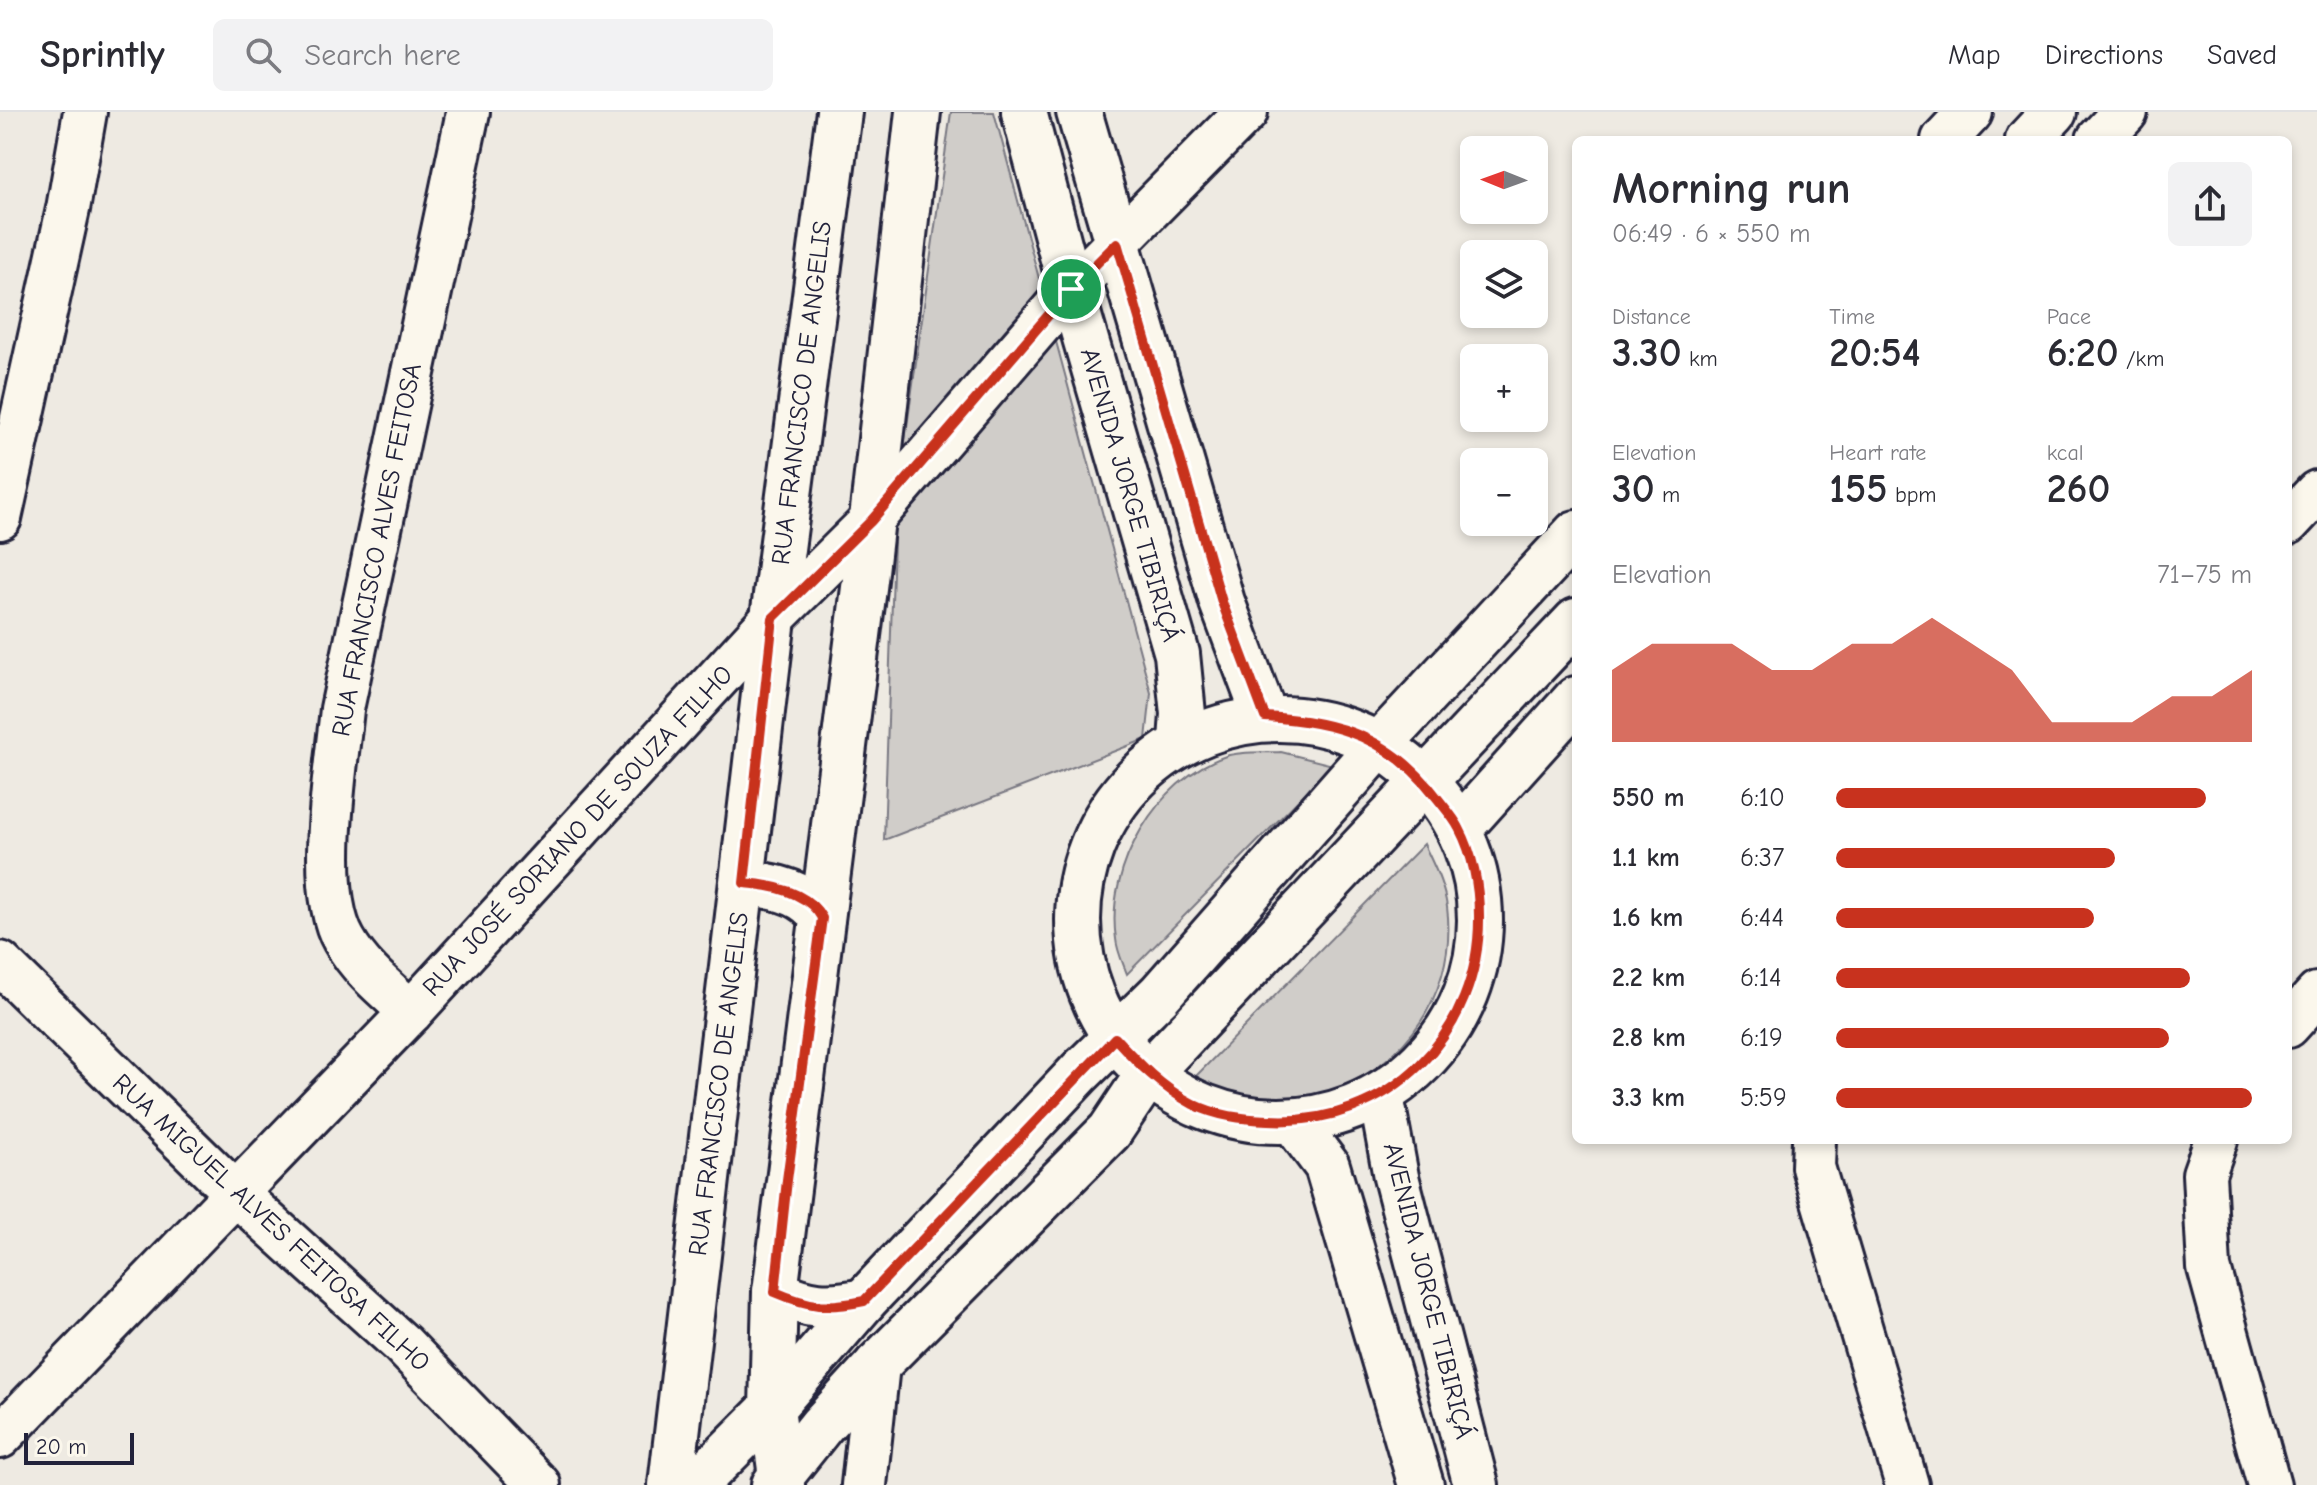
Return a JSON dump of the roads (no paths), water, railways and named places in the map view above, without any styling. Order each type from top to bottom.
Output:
[{"type":"main road","name":"RUA FRANCISCO DE ANGELIS","points":[[671,1485],[773,618],[839,112]]},
{"type":"main road","points":[[779,1482],[772,1408],[775,1292],[871,521],[918,112]]},
{"type":"main road","name":"AVENIDA JORGE TIBIRIÇÁ","points":[[1024,112],[1071,289],[1177,654],[1183,714],[1181,741]]},
{"type":"main road","points":[[1079,112],[1222,602],[1265,717]]},
{"type":"main road","points":[[1948,136],[1970,112]]},
{"type":"main road","points":[[2032,136],[2054,112]]},
{"type":"main road","points":[[2103,136],[2125,112]]},
{"type":"main road","points":[[695,1485],[772,1408],[864,1301],[1160,994],[1380,744],[1572,537]]},
{"type":"main road","points":[[779,1482],[822,1425],[877,1365],[1110,1131],[1148,1074],[1572,625]]},
{"type":"main road","points":[[1460,828],[1572,703]]},
{"type":"main road","points":[[1265,717],[1309,719],[1351,730],[1380,744],[1425,782],[1460,828],[1479,887],[1479,948],[1463,1007],[1429,1057],[1381,1096],[1330,1117],[1294,1122],[1233,1118],[1193,1104],[1148,1074],[1115,1038],[1090,992],[1078,939],[1080,885],[1097,833],[1126,787],[1181,741],[1214,728],[1265,717]]},
{"type":"main road","points":[[744,883],[761,884],[805,898],[816,906],[822,918]]},
{"type":"main road","name":"AVENIDA JORGE TIBIRIÇÁ","points":[[1381,1096],[1396,1177],[1476,1485]]},
{"type":"main road","points":[[1294,1122],[1327,1166],[1421,1485]]},
{"type":"main road","points":[[775,1292],[804,1304],[831,1308],[864,1301]]},
{"type":"main road","points":[[864,1485],[877,1365]]},
{"type":"street","points":[[0,518],[68,209],[85,112]]},
{"type":"street","name":"RUA FRANCISCO ALVES FEITOSA","points":[[411,1012],[359,964],[342,938],[330,903],[332,804],[342,709],[468,112]]},
{"type":"street","name":"RUA JOSÉ SORIANO DE SOUZA FILHO","points":[[0,1437],[411,1012],[773,618],[871,521],[1071,289],[1246,112]]},
{"type":"street","points":[[2292,519],[2317,492]]},
{"type":"street","name":"RUA MIGUEL ALVES FEITOSA FILHO","points":[[0,963],[234,1192],[402,1344],[539,1485]]},
{"type":"street","points":[[2292,1022],[2317,994]]},
{"type":"street","points":[[1814,1144],[1813,1167],[1907,1485]]},
{"type":"street","points":[[2215,1144],[2204,1174],[2209,1268],[2269,1485]]}]
